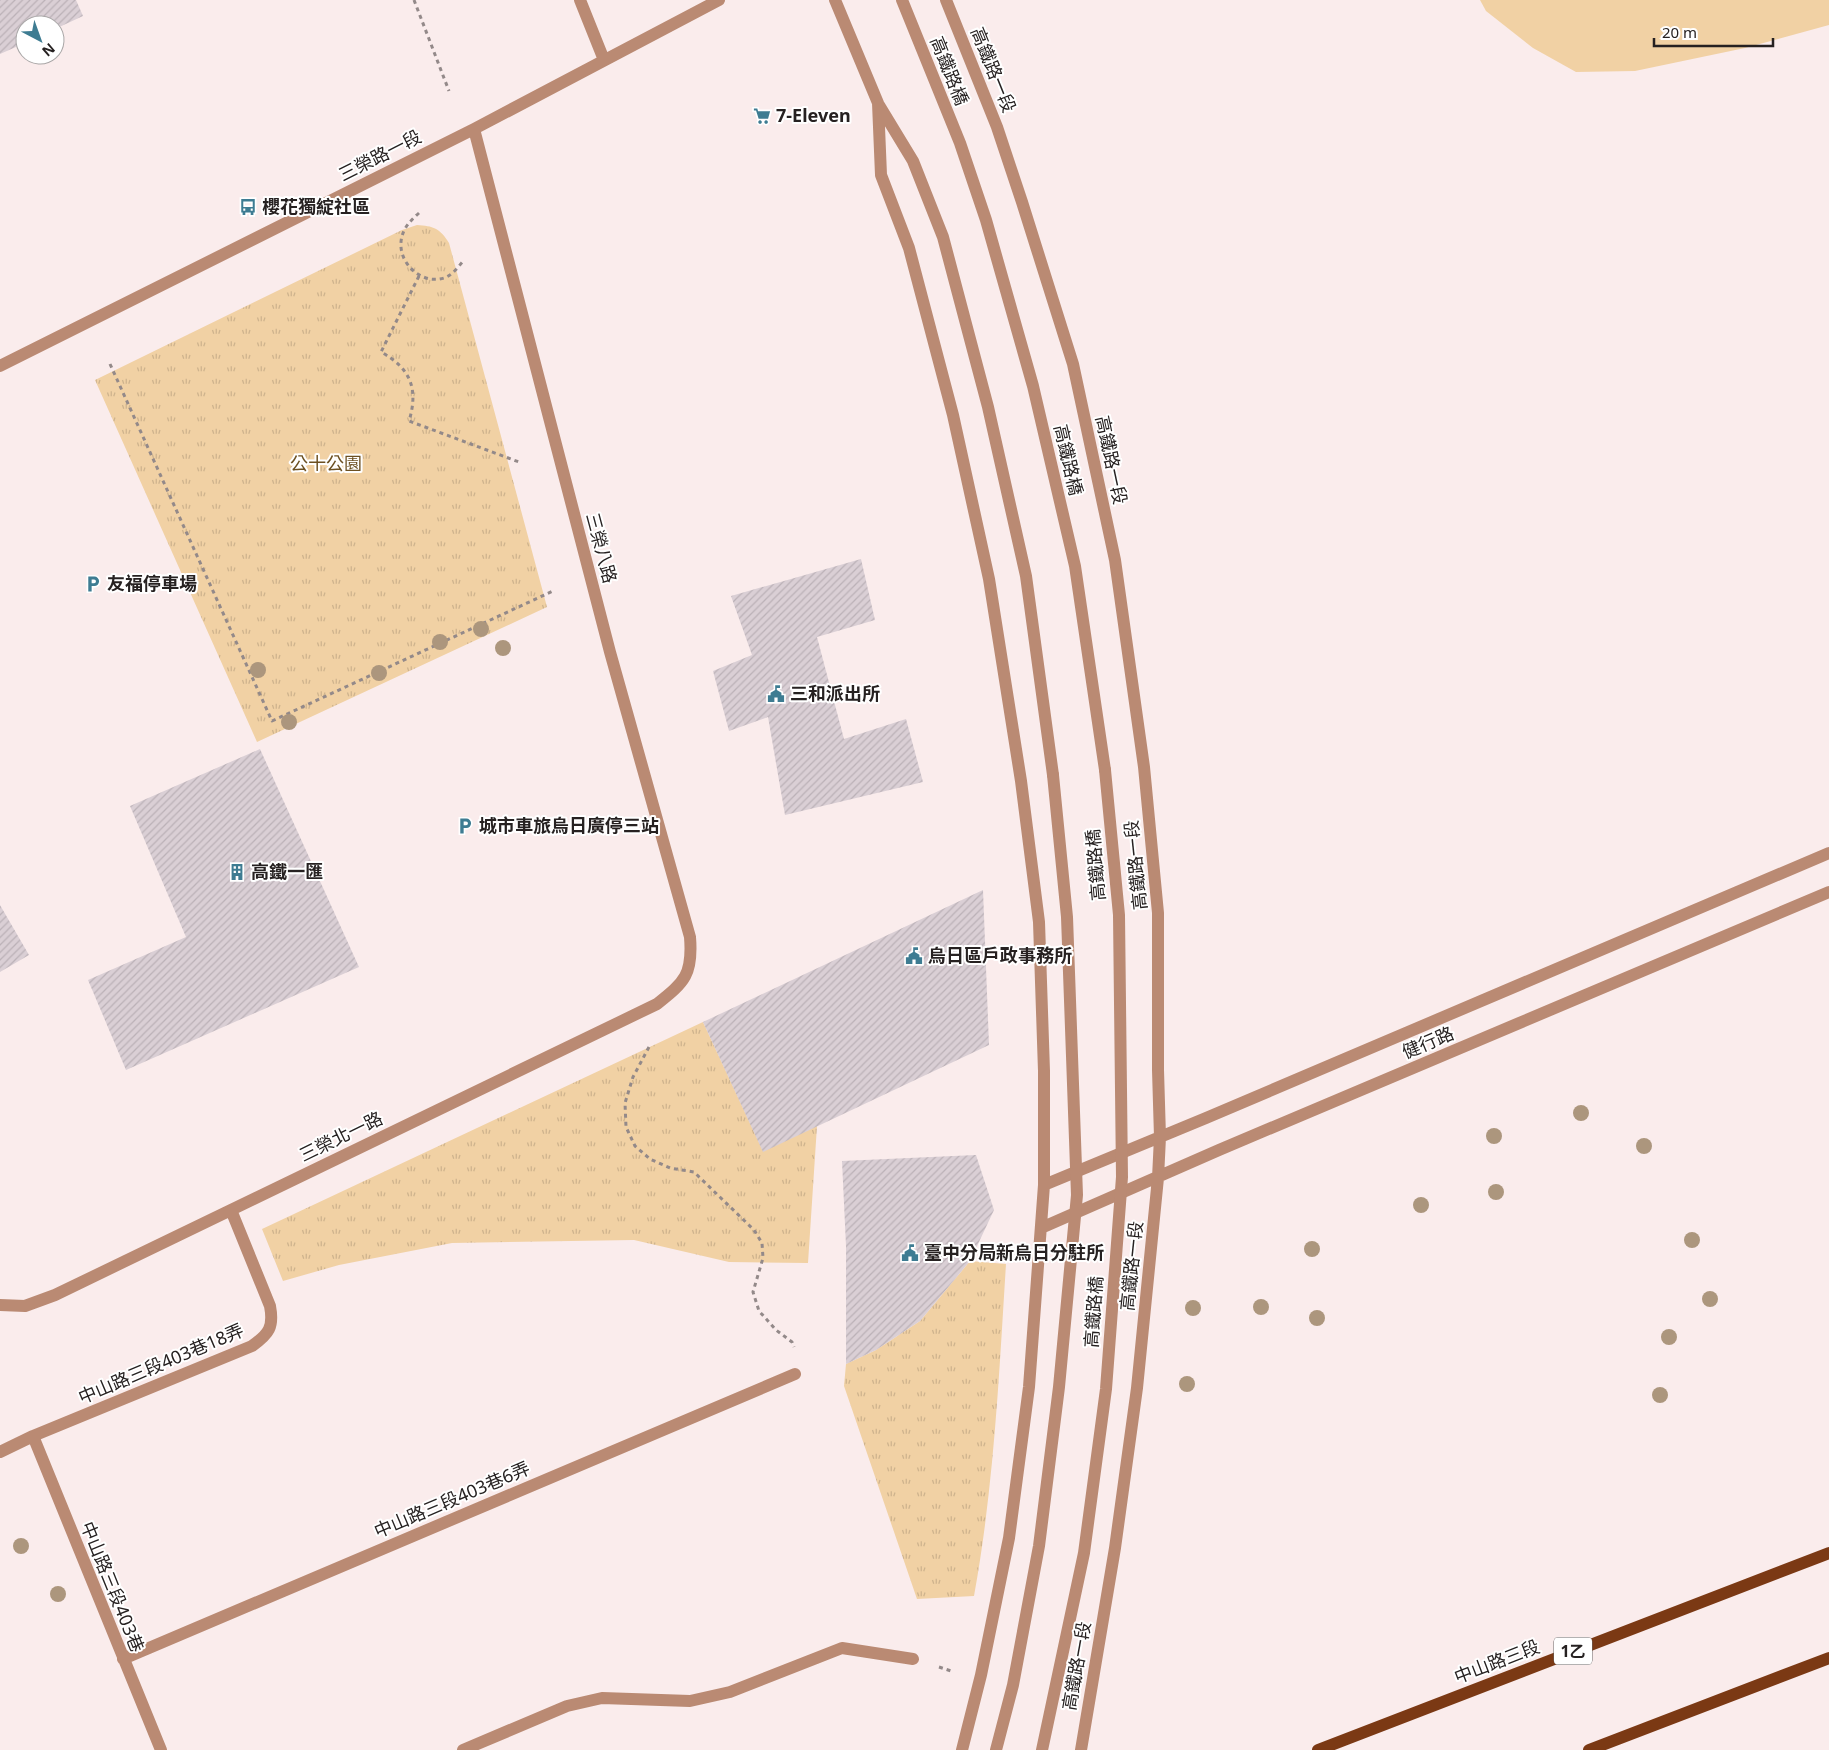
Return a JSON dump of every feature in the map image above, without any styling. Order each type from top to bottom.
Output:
[{"type":"main road","name":"中山路三段","points":[[1318,1750],[1829,1553]]},
{"type":"main road","points":[[1589,1750],[1829,1658]]},
{"type":"street","points":[[580,0],[604,60]]},
{"type":"street","name":"三榮路一段","points":[[0,366],[474,129],[719,0]]},
{"type":"street","points":[[835,0],[878,103],[881,175],[909,248],[953,415],[989,579],[1021,781],[1040,922],[1044,1072],[1044,1185],[1029,1387],[1009,1538],[981,1675],[962,1750]]},
{"type":"street","name":"高鐵路橋","points":[[902,0],[960,143],[986,220],[1033,386],[1074,566],[1105,770],[1119,915],[1122,1177],[1106,1389],[1085,1544],[1042,1750]]},
{"type":"street","name":"高鐵路一段","points":[[946,0],[997,127],[1073,364],[1115,560],[1144,767],[1158,913],[1160,1137],[1158,1178],[1137,1388],[1115,1548],[1081,1750]]},
{"type":"street","name":"高鐵路橋","points":[[878,103],[913,161],[943,237],[988,407],[1026,576],[1053,775],[1067,917],[1077,1195],[1059,1387],[1039,1546],[1013,1685],[996,1750]]},
{"type":"street","name":"三榮八路","points":[[474,129],[610,652],[690,937],[692,956],[687,976]]},
{"type":"street","name":"健行路","points":[[1044,1185],[1829,853]]},
{"type":"street","name":"健行路","points":[[1042,1228],[1219,1150],[1829,892]]},
{"type":"street","name":"三榮北一路","points":[[0,1305],[25,1306],[55,1294],[231,1210],[656,1004],[674,990],[687,976]]},
{"type":"street","name":"中山路三段403巷18弄","points":[[0,1452],[32,1436],[252,1346],[262,1339],[270,1329],[272,1318],[270,1306],[231,1210]]},
{"type":"street","name":"中山路三段403巷6弄","points":[[123,1659],[795,1374]]},
{"type":"street","name":"中山路三段403巷","points":[[32,1436],[160,1750]]},
{"type":"street","points":[[463,1750],[567,1706],[602,1698],[690,1701],[730,1692],[842,1648],[913,1659]]},
{"type":"path","points":[[414,0],[449,91]]},
{"type":"path","points":[[419,213],[406,225],[400,240],[401,254],[408,266],[419,276],[430,279],[444,278],[456,270],[464,260]]},
{"type":"path","points":[[419,276],[381,352],[393,358],[411,382],[414,394],[410,420],[519,462]]},
{"type":"path","points":[[110,364],[272,721],[554,591]]},
{"type":"path","points":[[649,1047],[633,1077],[625,1103],[626,1127],[635,1146],[650,1159],[670,1168],[694,1172],[754,1230],[762,1243],[763,1258],[753,1292],[759,1311],[776,1330],[792,1342],[799,1357],[795,1374]]},
{"type":"green space","points":[[1480,0],[1829,0],[1829,25],[1745,48],[1635,71],[1576,72],[1533,48],[1486,11]]},
{"type":"green space","name":"公十公園","points":[[417,225],[436,229],[449,243],[547,607],[257,742],[95,380],[402,230]]},
{"type":"green space","points":[[703,1022],[763,1151],[817,1126],[808,1263],[729,1262],[634,1240],[452,1243],[339,1265],[283,1281],[262,1229]]},
{"type":"green space","points":[[970,1261],[1006,1264],[995,1430],[981,1555],[974,1596],[917,1599],[844,1386],[846,1364],[876,1350],[920,1321]]},
{"type":"building","points":[[0,0],[76,0],[83,16],[65,24],[65,15],[15,15],[15,47],[0,54]]},
{"type":"building","name":"三和派出所","points":[[861,559],[875,620],[817,637],[844,739],[906,719],[923,782],[785,815],[768,717],[729,731],[713,671],[752,655],[731,596]]},
{"type":"building","name":"高鐵一匯","points":[[260,749],[359,967],[126,1070],[88,980],[186,937],[130,806]]},
{"type":"building","name":"烏日區戶政事務所","points":[[983,890],[989,1045],[763,1152],[703,1022]]},
{"type":"building","points":[[0,905],[29,955],[0,972]]},
{"type":"building","name":"臺中分局新烏日分駐所","points":[[976,1155],[994,1210],[970,1261],[920,1321],[876,1350],[846,1364],[846,1246],[842,1161]]},
{"type":"place","name":"7-Eleven","points":[[762,116]]},
{"type":"place","name":"櫻花獨綻社區","points":[[248,207]]},
{"type":"place","name":"友福停車場","points":[[93,584]]},
{"type":"place","name":"三和派出所","points":[[776,694]]},
{"type":"place","name":"城市車旅烏日廣停三站","points":[[465,826]]},
{"type":"place","name":"高鐵一匯","points":[[237,872]]},
{"type":"place","name":"烏日區戶政事務所","points":[[914,956]]},
{"type":"place","name":"臺中分局新烏日分駐所","points":[[910,1253]]}]
